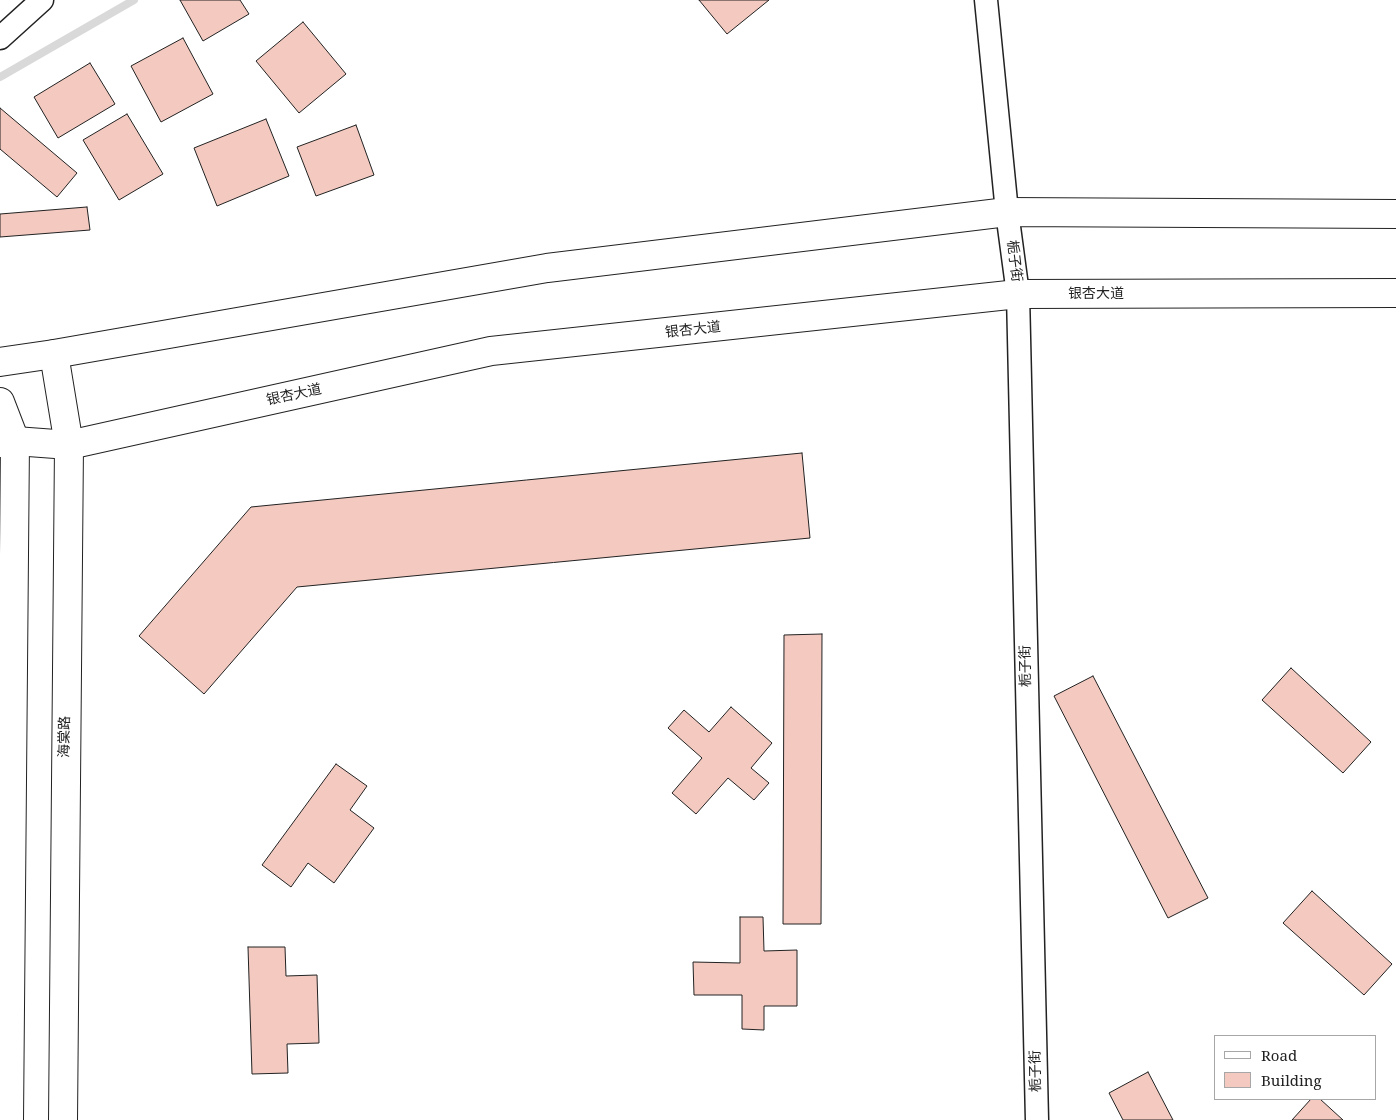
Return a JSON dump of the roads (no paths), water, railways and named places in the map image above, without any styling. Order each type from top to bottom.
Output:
[{"type":"main road","points":[[0,362],[547,268],[1007,212],[1396,214]]},
{"type":"main road","name":"银杏大道","points":[[7,442],[69,445],[491,352],[1018,294],[1396,293]]},
{"type":"main road","name":"海棠路","points":[[54,354],[69,445],[62,1120]]},
{"type":"main road","points":[[0,402],[7,442],[9,1120]]},
{"type":"street","points":[[0,38],[42,0]]},
{"type":"street","name":"栀子街","points":[[986,0],[1007,212],[1018,294],[1037,1120]]},
{"type":"waterway","points":[[0,77],[134,0]]}]
